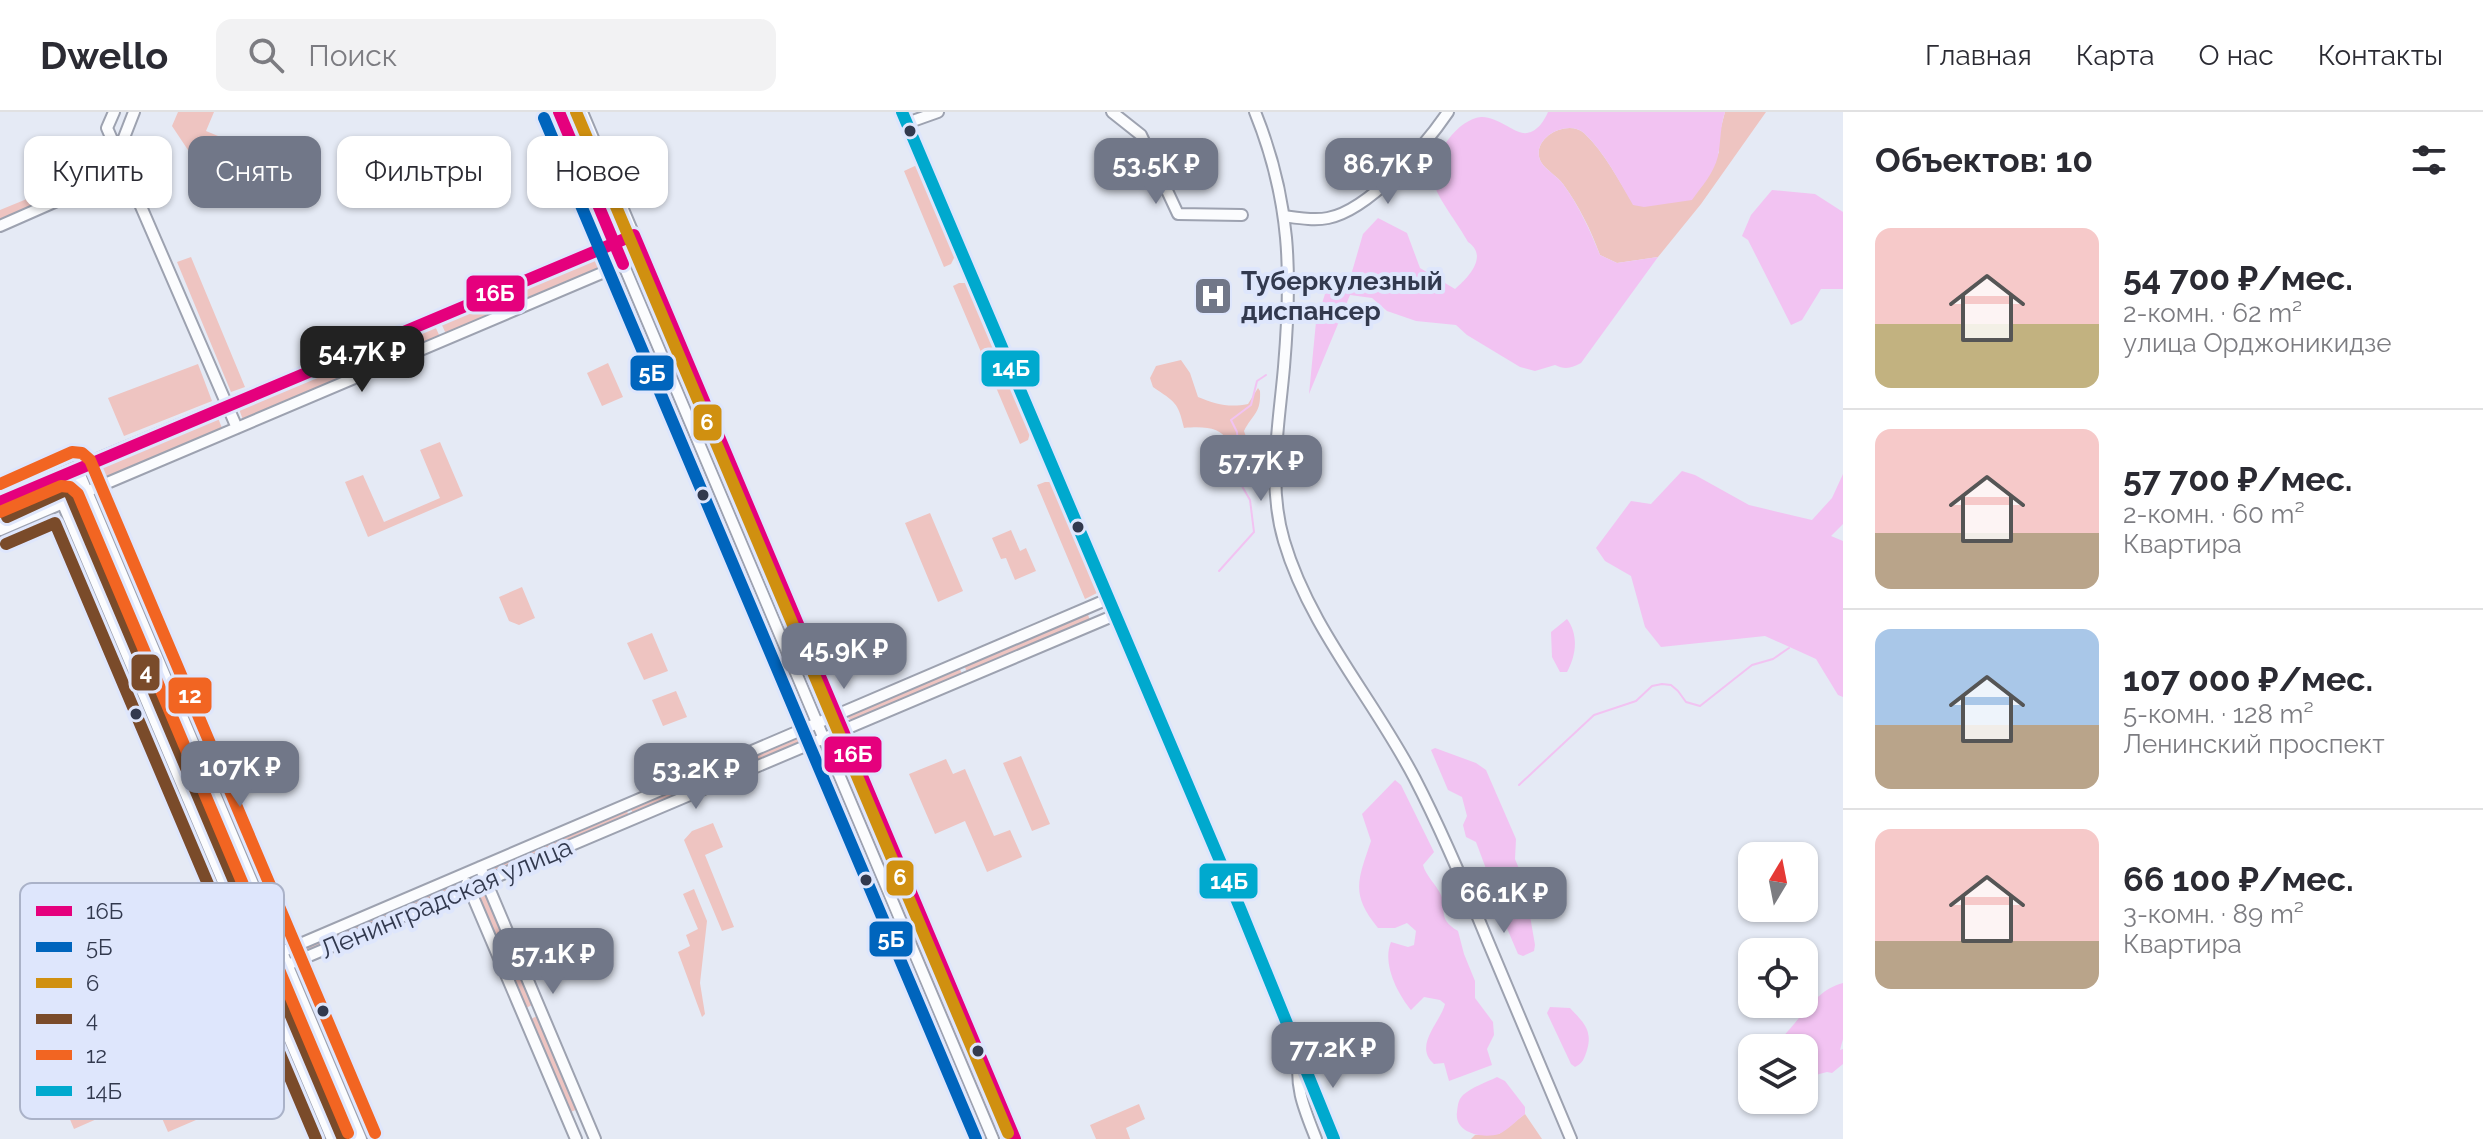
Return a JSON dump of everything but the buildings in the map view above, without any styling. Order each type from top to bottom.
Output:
[{"type":"main road","points":[[0,502],[76,468],[252,883]]},
{"type":"main road","points":[[53,478],[225,883]]},
{"type":"main road","points":[[0,529],[86,492]]},
{"type":"main road","points":[[284,958],[360,1139]]},
{"type":"main road","points":[[284,1023],[333,1139]]},
{"type":"street","points":[[111,136],[107,128],[114,112]]},
{"type":"street","points":[[125,136],[134,112]]},
{"type":"street","points":[[559,112],[993,1139]]},
{"type":"street","points":[[582,112],[1015,1139]]},
{"type":"street","points":[[938,112],[905,117],[1334,1139]]},
{"type":"street","points":[[1112,112],[1141,135],[1178,214],[1242,215]]},
{"type":"street","points":[[1255,112],[1276,175],[1289,255],[1275,462],[1283,539],[1316,618],[1399,748],[1440,828],[1571,1139]]},
{"type":"street","points":[[1284,216],[1330,218],[1378,192],[1448,112]]},
{"type":"street","points":[[0,226],[41,208]]},
{"type":"street","points":[[141,208],[237,428]]},
{"type":"street","points":[[76,468],[634,235]]},
{"type":"street","points":[[86,492],[642,256]]},
{"type":"street","name":"Ленинградская улица","points":[[284,951],[1108,599]]},
{"type":"street","name":"Ленинградская улица","points":[[284,966],[1115,615]]},
{"type":"street","points":[[480,867],[595,1139]]},
{"type":"street","points":[[463,874],[576,1139]]},
{"type":"street","points":[[523,1016],[540,1008]]},
{"type":"street","points":[[1300,1053],[1299,1093],[1316,1139]]},
{"type":"shaded area","points":[[178,112],[214,112],[206,131],[218,136],[188,136],[188,150],[172,126]]},
{"type":"shaded area","points":[[565,112],[573,112],[583,136],[575,136]]},
{"type":"shaded area","points":[[1548,112],[1725,112],[1716,162],[1692,200],[1644,207],[1633,205],[1599,149],[1577,129],[1568,128],[1552,133],[1540,146],[1541,162],[1569,192],[1600,255],[1617,263],[1658,257],[1581,363],[1568,368],[1555,365],[1535,371],[1520,367],[1456,325],[1416,321],[1387,311],[1372,298],[1350,295],[1309,394],[1316,322],[1325,294],[1349,282],[1363,234],[1378,218],[1407,233],[1420,268],[1455,289],[1474,267],[1477,254],[1436,189],[1435,167],[1445,144],[1471,120],[1487,117],[1527,133],[1537,128]]},
{"type":"shaded area","points":[[1725,112],[1766,112],[1701,204],[1658,257],[1617,263],[1600,255],[1574,201],[1561,181],[1543,165],[1539,154],[1540,146],[1552,133],[1568,128],[1577,129],[1599,149],[1634,205],[1719,153],[1718,139]]},
{"type":"shaded area","points":[[917,165],[955,256],[951,264],[944,267],[904,171]]},
{"type":"shaded area","points":[[1772,190],[1815,194],[1843,212],[1843,289],[1821,289],[1802,320],[1791,325],[1748,240],[1742,236],[1751,215]]},
{"type":"shaded area","points":[[24,200],[24,208],[28,208],[0,220],[0,210]]},
{"type":"shaded area","points":[[606,208],[614,208],[622,226],[619,230],[615,229]]},
{"type":"shaded area","points":[[607,255],[610,259],[608,265],[446,334],[441,323]]},
{"type":"shaded area","points":[[191,257],[245,387],[231,392],[177,262]]},
{"type":"shaded area","points":[[637,271],[641,272],[705,424],[698,427],[635,276]]},
{"type":"shaded area","points":[[966,283],[1030,433],[1028,440],[1020,444],[953,286]]},
{"type":"shaded area","points":[[435,326],[440,337],[243,420],[239,409]]},
{"type":"shaded area","points":[[1181,360],[1190,373],[1198,397],[1235,406],[1248,404],[1258,388],[1260,391],[1258,409],[1244,431],[1251,451],[1249,473],[1235,476],[1232,452],[1224,436],[1210,428],[1184,428],[1174,403],[1153,387],[1150,378],[1156,366]]},
{"type":"shaded area","points":[[608,363],[623,397],[602,406],[587,373]]},
{"type":"shaded area","points":[[198,364],[212,401],[124,436],[108,398]]},
{"type":"shaded area","points":[[218,418],[222,428],[100,480],[94,476],[97,469]]},
{"type":"shaded area","points":[[709,432],[767,570],[760,573],[702,435]]},
{"type":"shaded area","points":[[440,442],[463,496],[368,537],[345,482],[363,475],[384,522],[440,498],[420,450]]},
{"type":"shaded area","points":[[1682,471],[1749,505],[1812,520],[1832,498],[1843,474],[1843,524],[1831,536],[1843,541],[1843,697],[1838,695],[1816,659],[1765,636],[1661,647],[1645,627],[1631,576],[1605,561],[1596,548],[1631,501],[1651,504]]},
{"type":"shaded area","points":[[1051,482],[1097,593],[1085,599],[1037,485]]},
{"type":"shaded area","points":[[86,506],[136,624],[124,629],[74,511]]},
{"type":"shaded area","points":[[930,513],[963,591],[938,602],[905,523]]},
{"type":"shaded area","points":[[1011,530],[1020,551],[1026,548],[1036,571],[1015,580],[1006,558],[1001,559],[992,538]]},
{"type":"shaded area","points":[[770,573],[827,708],[825,712],[819,709],[763,575]]},
{"type":"shaded area","points":[[522,587],[535,618],[519,625],[509,621],[499,597]]},
{"type":"shaded area","points":[[1087,612],[1090,620],[967,672],[964,665]]},
{"type":"shaded area","points":[[1567,619],[1575,639],[1574,652],[1567,672],[1560,672],[1552,657],[1551,632]]},
{"type":"shaded area","points":[[139,631],[223,830],[211,835],[127,636]]},
{"type":"shaded area","points":[[652,633],[668,671],[644,680],[627,643]]},
{"type":"shaded area","points":[[959,667],[962,674],[853,721],[848,718],[849,714]]},
{"type":"shaded area","points":[[676,691],[687,717],[663,726],[652,700]]},
{"type":"shaded area","points":[[806,733],[811,735],[809,740],[633,814],[630,807]]},
{"type":"shaded area","points":[[836,741],[840,742],[915,919],[912,923],[907,921],[834,746]]},
{"type":"shaded area","points":[[1435,748],[1476,763],[1486,770],[1516,839],[1515,859],[1524,881],[1534,951],[1523,956],[1518,954],[1488,884],[1488,874],[1476,842],[1466,837],[1463,825],[1467,816],[1462,797],[1448,790],[1431,750]]},
{"type":"shaded area","points":[[1021,756],[1050,824],[1032,831],[1003,763]]},
{"type":"shaded area","points":[[946,759],[953,774],[965,769],[994,836],[1010,830],[1022,857],[987,872],[965,821],[935,834],[909,774]]},
{"type":"shaded area","points":[[1395,780],[1401,785],[1434,852],[1423,865],[1438,889],[1447,921],[1458,931],[1475,981],[1475,998],[1493,1022],[1494,1035],[1487,1049],[1492,1065],[1449,1081],[1444,1063],[1434,1064],[1426,1050],[1430,1034],[1445,1004],[1424,997],[1411,1010],[1396,987],[1388,959],[1391,942],[1408,947],[1414,945],[1416,931],[1407,923],[1395,928],[1378,928],[1360,896],[1360,877],[1371,841],[1362,814]]},
{"type":"shaded area","points":[[626,809],[629,816],[493,874],[487,871],[488,867]]},
{"type":"shaded area","points":[[713,823],[723,847],[705,855],[734,927],[722,931],[684,840],[692,831]]},
{"type":"shaded area","points":[[225,836],[245,883],[232,883],[214,841]]},
{"type":"shaded area","points":[[455,882],[455,890],[299,956],[296,954],[295,951]]},
{"type":"shaded area","points":[[694,889],[707,921],[700,983],[705,1014],[702,1017],[678,952],[690,946],[686,935],[698,929],[683,894]]},
{"type":"shaded area","points":[[481,891],[487,893],[534,1004],[524,1009],[477,897]]},
{"type":"shaded area","points":[[917,933],[921,934],[1002,1125],[1000,1129],[994,1127],[915,938]]},
{"type":"shaded area","points":[[284,977],[331,1085],[319,1090],[284,1008]]},
{"type":"shaded area","points":[[1843,983],[1843,1039],[1840,1050],[1843,1049],[1843,1064],[1832,1073],[1818,1074],[1818,1034],[1785,1034],[1799,1018],[1818,1018],[1818,997]]},
{"type":"shaded area","points":[[1550,1007],[1570,1008],[1588,1032],[1585,1056],[1575,1067],[1547,1013]]},
{"type":"shaded area","points":[[539,1015],[578,1109],[568,1113],[529,1020]]},
{"type":"shaded area","points":[[1497,1077],[1505,1081],[1525,1107],[1525,1114],[1499,1134],[1485,1136],[1464,1130],[1457,1119],[1460,1099]]},
{"type":"shaded area","points":[[333,1089],[354,1139],[340,1139],[321,1094]]},
{"type":"shaded area","points":[[1139,1104],[1145,1119],[1126,1128],[1130,1139],[1096,1139],[1090,1125]]},
{"type":"shaded area","points":[[1525,1114],[1542,1139],[1471,1139],[1475,1135],[1499,1134]]},
{"type":"shaded area","points":[[70,1119],[97,1119],[74,1129]]},
{"type":"shaded area","points":[[162,1119],[198,1119],[168,1132]]},
{"type":"waterway","points":[[1219,571],[1254,532],[1250,500],[1239,481],[1242,456],[1231,420],[1251,405],[1257,381],[1266,375]]},
{"type":"waterway","points":[[1519,785],[1594,715],[1636,701],[1652,686],[1662,684],[1671,685],[1686,702],[1700,706],[1752,665],[1773,659],[1789,648]]},
{"type":"transit line","name":"16Б","points":[[559,112],[623,264]]},
{"type":"transit line","name":"6","points":[[576,112],[1008,1133]]},
{"type":"transit line","name":"14Б","points":[[902,112],[1240,908],[1334,1139]]},
{"type":"transit line","name":"5Б","points":[[544,118],[976,1139]]},
{"type":"transit line","name":"16Б","points":[[0,502],[634,235],[1015,1139]]},
{"type":"transit line","name":"12","points":[[0,484],[72,452],[82,453],[90,460],[269,883]]},
{"type":"transit line","name":"12","points":[[0,512],[61,486],[70,487],[78,494],[242,883]]},
{"type":"transit line","name":"4","points":[[7,517],[68,489],[235,883]]},
{"type":"transit line","name":"4","points":[[6,544],[55,523],[208,883]]},
{"type":"transit line","name":"12","points":[[284,918],[375,1133]]},
{"type":"transit line","name":"12","points":[[284,982],[348,1133]]},
{"type":"transit line","name":"4","points":[[284,1000],[343,1139]]},
{"type":"transit line","name":"4","points":[[284,1063],[316,1139]]},
{"type":"place","name":"Туберкулезный диспансер","points":[[1213,296]]}]
